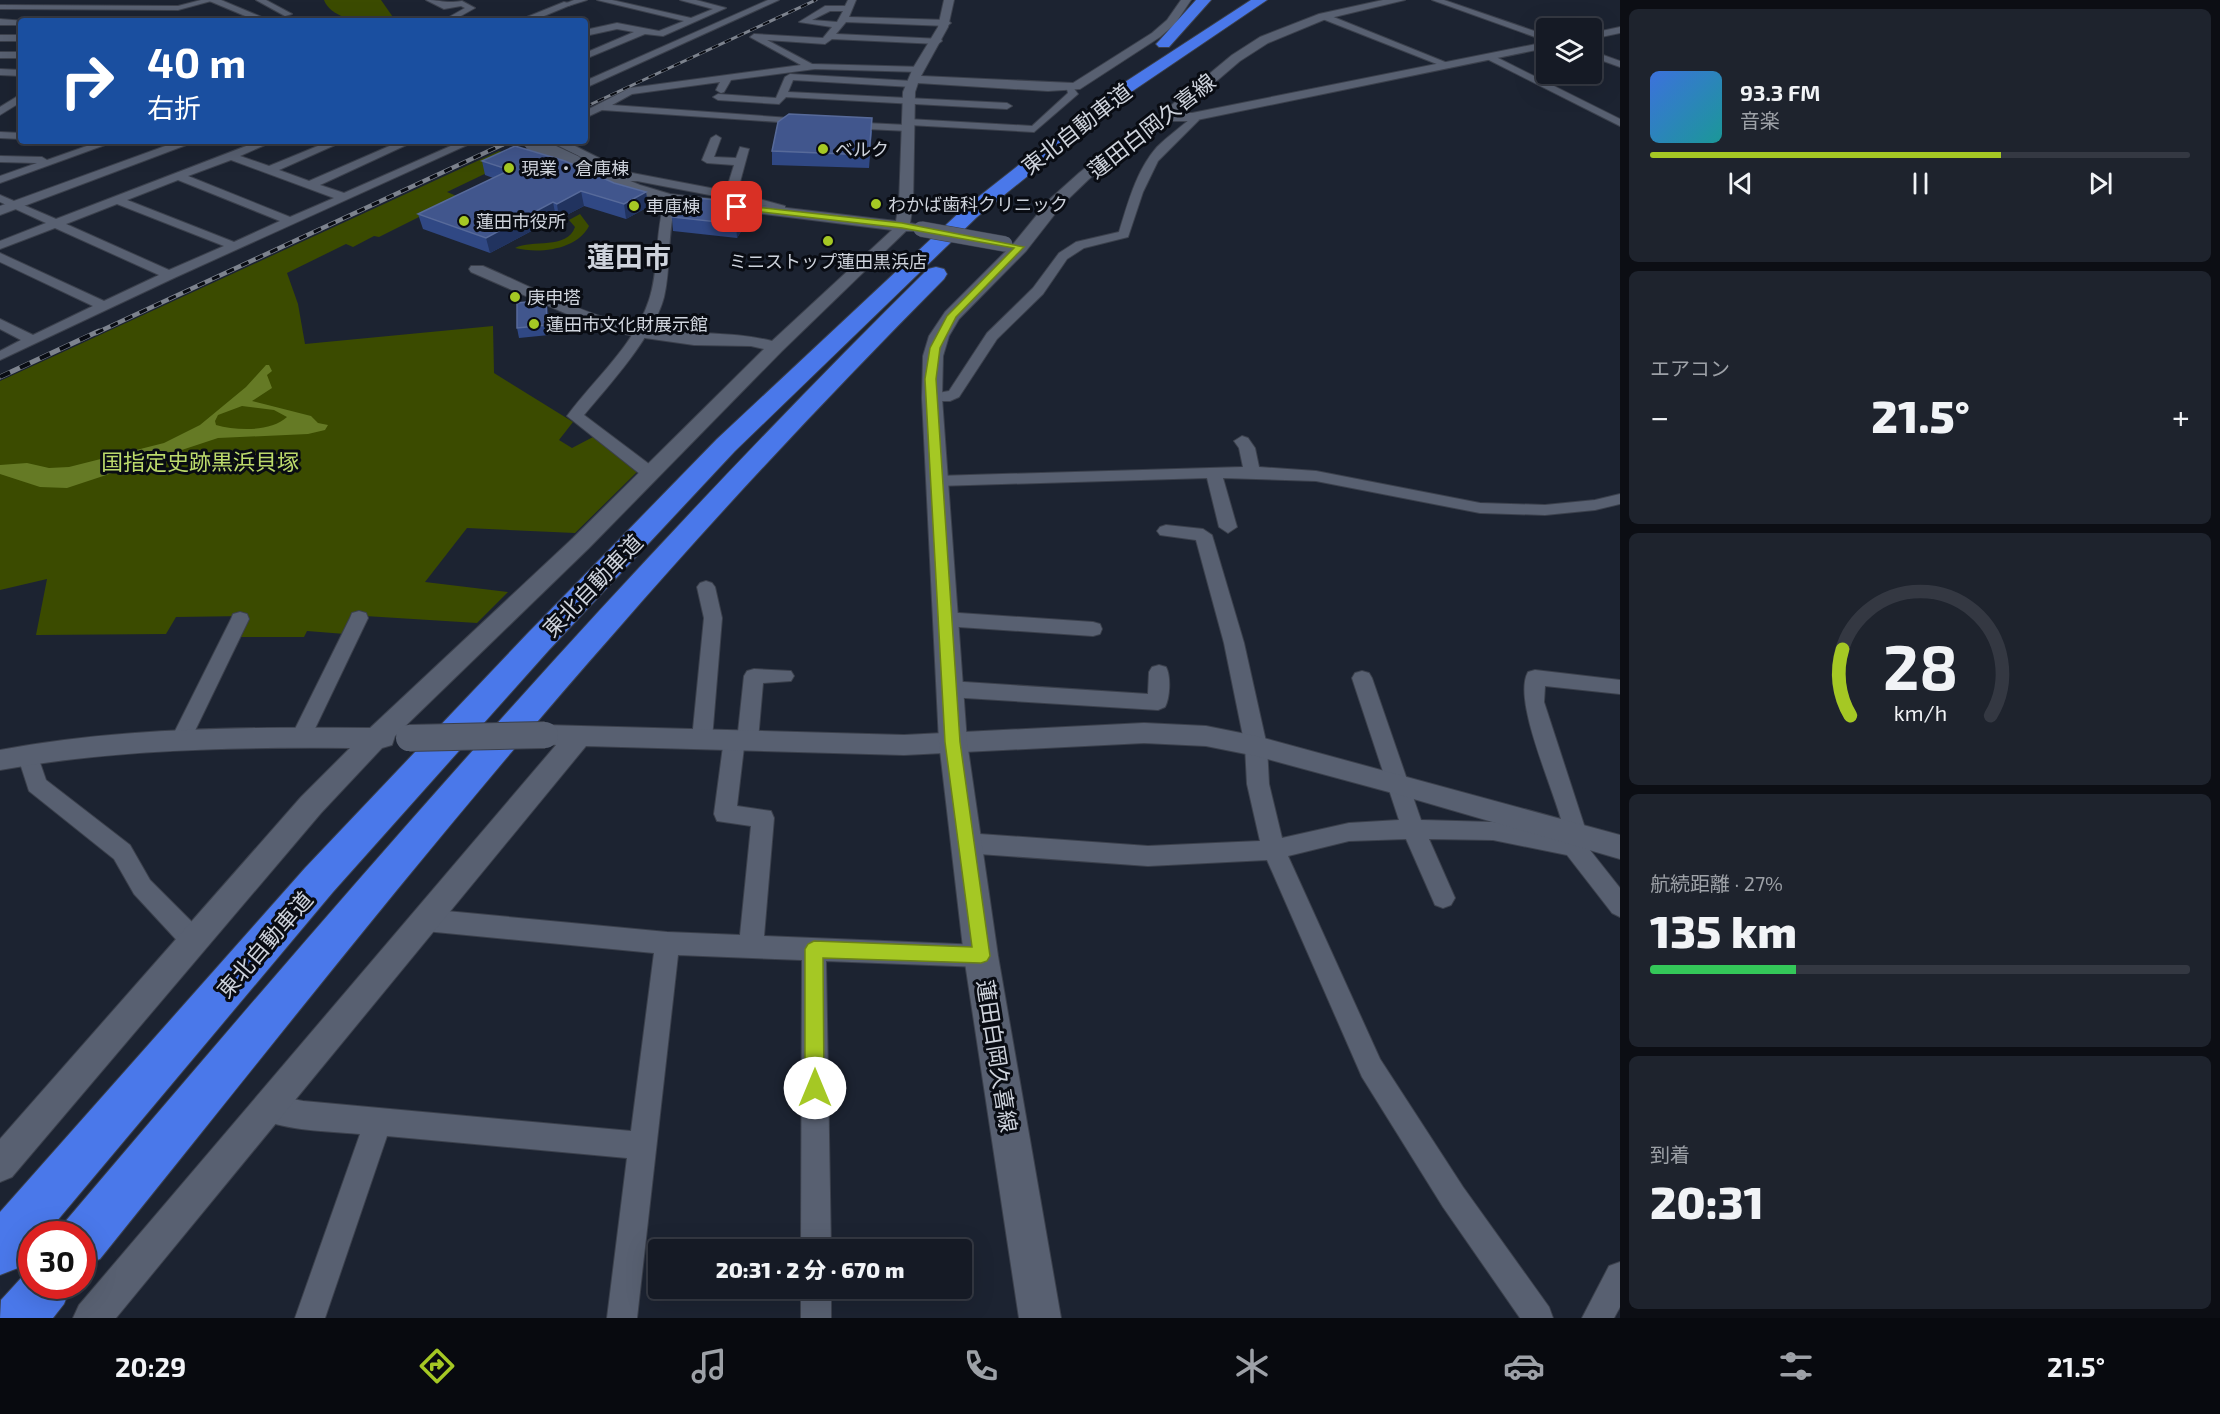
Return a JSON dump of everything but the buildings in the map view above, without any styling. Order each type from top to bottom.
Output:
[{"type":"highway","points":[[1164,44],[1184,19],[1204,0]]},
{"type":"highway","name":"東北自動車道","points":[[0,1250],[319,880],[546,633],[726,445],[859,316],[970,213],[1144,76],[1260,0]]},
{"type":"highway","name":"東北自動車道","points":[[96,1224],[413,841],[656,566],[826,384],[939,272],[1056,166],[1137,102],[1226,37],[1283,0]]},
{"type":"highway","points":[[1040,156],[1076,116],[1164,44],[1217,9]]},
{"type":"highway","points":[[19,1318],[35,1299]]},
{"type":"main road","name":"蓮田白岡久喜線","points":[[1040,1318],[981,956],[953,742],[932,399],[933,356],[942,331],[960,306],[1012,246],[1072,186],[1125,142],[1165,117],[1251,48],[1282,30],[1323,16],[1399,0]]},
{"type":"street","points":[[0,5],[17,0]]},
{"type":"street","points":[[0,5],[180,11],[211,0],[260,18]]},
{"type":"street","points":[[260,0],[288,14],[273,18]]},
{"type":"street","points":[[430,0],[444,6],[462,3],[471,8],[452,18]]},
{"type":"street","points":[[531,18],[583,0]]},
{"type":"street","points":[[601,0],[691,20]]},
{"type":"street","points":[[601,13],[632,0]]},
{"type":"street","points":[[684,0],[719,5],[746,13]]},
{"type":"street","points":[[588,84],[775,0]]},
{"type":"street","points":[[911,227],[906,204],[909,101],[915,77],[943,32],[949,0]]},
{"type":"street","points":[[718,97],[779,101],[790,77],[915,77],[1069,88],[1078,85],[1156,35],[1171,22],[1186,0]]},
{"type":"street","points":[[1436,0],[1536,35]]},
{"type":"street","points":[[795,29],[802,22],[828,8],[850,4]]},
{"type":"street","points":[[812,66],[754,37],[825,41],[837,27],[850,4]]},
{"type":"street","points":[[588,32],[617,26],[660,34],[719,5]]},
{"type":"street","points":[[76,16],[89,8]]},
{"type":"street","points":[[1323,16],[1450,66]]},
{"type":"street","points":[[0,22],[18,22]]},
{"type":"street","points":[[802,22],[868,31]]},
{"type":"street","points":[[837,27],[943,32]]},
{"type":"street","points":[[837,27],[943,32]]},
{"type":"street","points":[[588,56],[646,30]]},
{"type":"street","points":[[900,30],[943,32]]},
{"type":"street","points":[[1602,34],[1620,30]]},
{"type":"street","points":[[0,38],[18,38]]},
{"type":"street","points":[[1165,117],[1192,117],[1536,47]]},
{"type":"street","points":[[777,49],[804,51]]},
{"type":"street","points":[[0,55],[18,55]]},
{"type":"street","points":[[1490,57],[1620,123]]},
{"type":"street","points":[[588,58],[598,61],[588,65]]},
{"type":"street","points":[[1602,58],[1620,64]]},
{"type":"street","points":[[588,113],[630,92],[837,62],[915,77]]},
{"type":"street","points":[[607,63],[625,67]]},
{"type":"street","points":[[811,78],[812,66]]},
{"type":"street","points":[[0,72],[18,73]]},
{"type":"street","points":[[708,116],[727,78]]},
{"type":"street","points":[[832,124],[1034,129],[1073,94],[1069,88]]},
{"type":"street","points":[[781,94],[1007,106]]},
{"type":"street","points":[[0,112],[18,100]]},
{"type":"street","points":[[600,107],[820,123]]},
{"type":"street","points":[[0,112],[18,113]]},
{"type":"street","points":[[932,399],[950,397],[954,394],[992,336],[1038,291],[1063,256],[1080,244],[1124,234],[1141,183],[1152,164],[1160,151],[1194,120],[1192,117]]},
{"type":"street","points":[[0,135],[18,136]]},
{"type":"street","points":[[716,138],[707,160],[740,162]]},
{"type":"street","points":[[0,180],[102,144]]},
{"type":"street","points":[[0,211],[183,144]]},
{"type":"street","points":[[0,245],[258,144]]},
{"type":"street","points":[[269,170],[332,144]]},
{"type":"street","points":[[309,185],[403,144]]},
{"type":"street","points":[[0,356],[169,275],[464,144]]},
{"type":"street","points":[[523,144],[575,162],[635,188],[678,201]]},
{"type":"street","points":[[543,144],[526,152],[620,191],[678,201],[911,227],[1012,246]]},
{"type":"street","points":[[563,144],[678,201]]},
{"type":"street","points":[[731,194],[744,149]]},
{"type":"street","points":[[231,156],[343,197]]},
{"type":"street","points":[[0,159],[53,161]]},
{"type":"street","points":[[620,174],[731,194],[777,206],[781,208],[781,212]]},
{"type":"street","points":[[177,176],[289,221]]},
{"type":"street","points":[[0,198],[169,275]]},
{"type":"street","points":[[117,200],[234,246]]},
{"type":"street","points":[[651,474],[575,416],[621,361],[657,297],[665,221],[678,201]]},
{"type":"street","points":[[0,1165],[192,939],[311,805],[376,738],[651,474],[776,347],[891,241],[911,227]]},
{"type":"street","points":[[0,256],[103,306]]},
{"type":"street","points":[[477,269],[605,324],[638,332],[694,340],[751,341],[776,347]]},
{"type":"street","points":[[0,323],[33,341]]},
{"type":"street","points":[[1242,441],[1247,448],[1252,472]]},
{"type":"street","points":[[937,481],[1252,472],[1316,476],[1480,508],[1545,510],[1595,505],[1620,499]]},
{"type":"street","points":[[1214,473],[1228,527]]},
{"type":"street","points":[[1166,531],[1203,535],[1234,643],[1256,746],[1258,784],[1274,850],[1371,1068],[1453,1197],[1538,1318]]},
{"type":"street","points":[[702,738],[713,618],[706,588]]},
{"type":"street","points":[[300,739],[359,618]]},
{"type":"street","points":[[180,741],[240,619]]},
{"type":"street","points":[[944,619],[1094,629]]},
{"type":"street","points":[[949,689],[1158,702],[1159,672]]},
{"type":"street","points":[[751,945],[763,818],[725,814],[754,676],[784,676]]},
{"type":"street","points":[[1620,687],[1535,677],[1534,702],[1575,841],[1620,906]]},
{"type":"street","points":[[1362,678],[1400,784],[1413,828],[1443,898]]},
{"type":"street","points":[[0,760],[28,754],[180,741],[545,735],[904,745],[1144,733],[1206,736],[1256,746],[1400,784],[1575,841]]},
{"type":"street","points":[[92,1318],[579,736]]},
{"type":"street","points":[[28,754],[37,785],[122,852],[142,887],[192,939]]},
{"type":"street","points":[[965,843],[1148,856],[1274,850],[1349,832],[1413,828],[1493,831],[1620,847]]},
{"type":"street","points":[[425,920],[667,943],[981,956]]},
{"type":"street","points":[[622,1318],[667,943]]},
{"type":"street","points":[[814,949],[816,1239]]},
{"type":"street","points":[[267,1108],[378,1122],[644,1146]]},
{"type":"street","points":[[310,1318],[378,1122]]},
{"type":"street","points":[[1597,1318],[1620,1277]]},
{"type":"street","points":[[816,1299],[816,1318]]},
{"type":"green space","points":[[324,0],[381,0],[394,18],[348,18],[329,7]]},
{"type":"green space","name":"国指定史跡黒浜貝塚","points":[[499,151],[520,157],[447,192],[459,197],[379,237],[374,236],[353,247],[346,244],[287,273],[298,304],[305,344],[493,326],[494,373],[573,422],[559,440],[572,448],[593,437],[638,471],[575,533],[467,528],[425,582],[508,592],[477,623],[365,616],[345,634],[307,631],[304,637],[239,637],[247,616],[176,617],[166,634],[36,635],[47,579],[0,590],[0,381]]},
{"type":"green space","points":[[580,214],[589,226],[583,234],[567,245],[546,250],[515,248],[565,239],[575,227],[569,220]]},
{"type":"shaded area","points":[[266,365],[269,365],[272,371],[267,375],[272,388],[252,401],[311,416],[318,423],[328,425],[325,430],[308,434],[218,438],[67,488],[40,487],[0,474],[0,465],[27,463],[49,468],[69,467],[164,443],[200,425],[246,387]],"holes":[[[242,406],[274,410],[287,417],[263,428],[234,428],[216,425],[215,421],[218,415]]]},
{"type":"railway","points":[[588,106],[816,0]]},
{"type":"railway","points":[[96,333],[504,144]]},
{"type":"railway","points":[[0,377],[99,331]]},
{"type":"place","name":"ベルク","points":[[823,149]]},
{"type":"place","name":"現業・倉庫棟","points":[[509,168]]},
{"type":"place","name":"わかば歯科クリニック","points":[[876,204]]},
{"type":"place","name":"車庫棟","points":[[634,206]]},
{"type":"place","name":"蓮田市役所","points":[[464,221]]},
{"type":"place","name":"ミニストップ蓮田黒浜店","points":[[828,241]]},
{"type":"place","name":"庚申塔","points":[[515,297]]},
{"type":"place","name":"蓮田市文化財展示館","points":[[534,324]]},
{"type":"district","name":"蓮田市","points":[[629,256]]},
{"type":"route","points":[[737,207],[902,225],[1020,247],[952,316],[939,336],[930,379],[953,742],[981,956],[814,949],[815,1088]]}]
